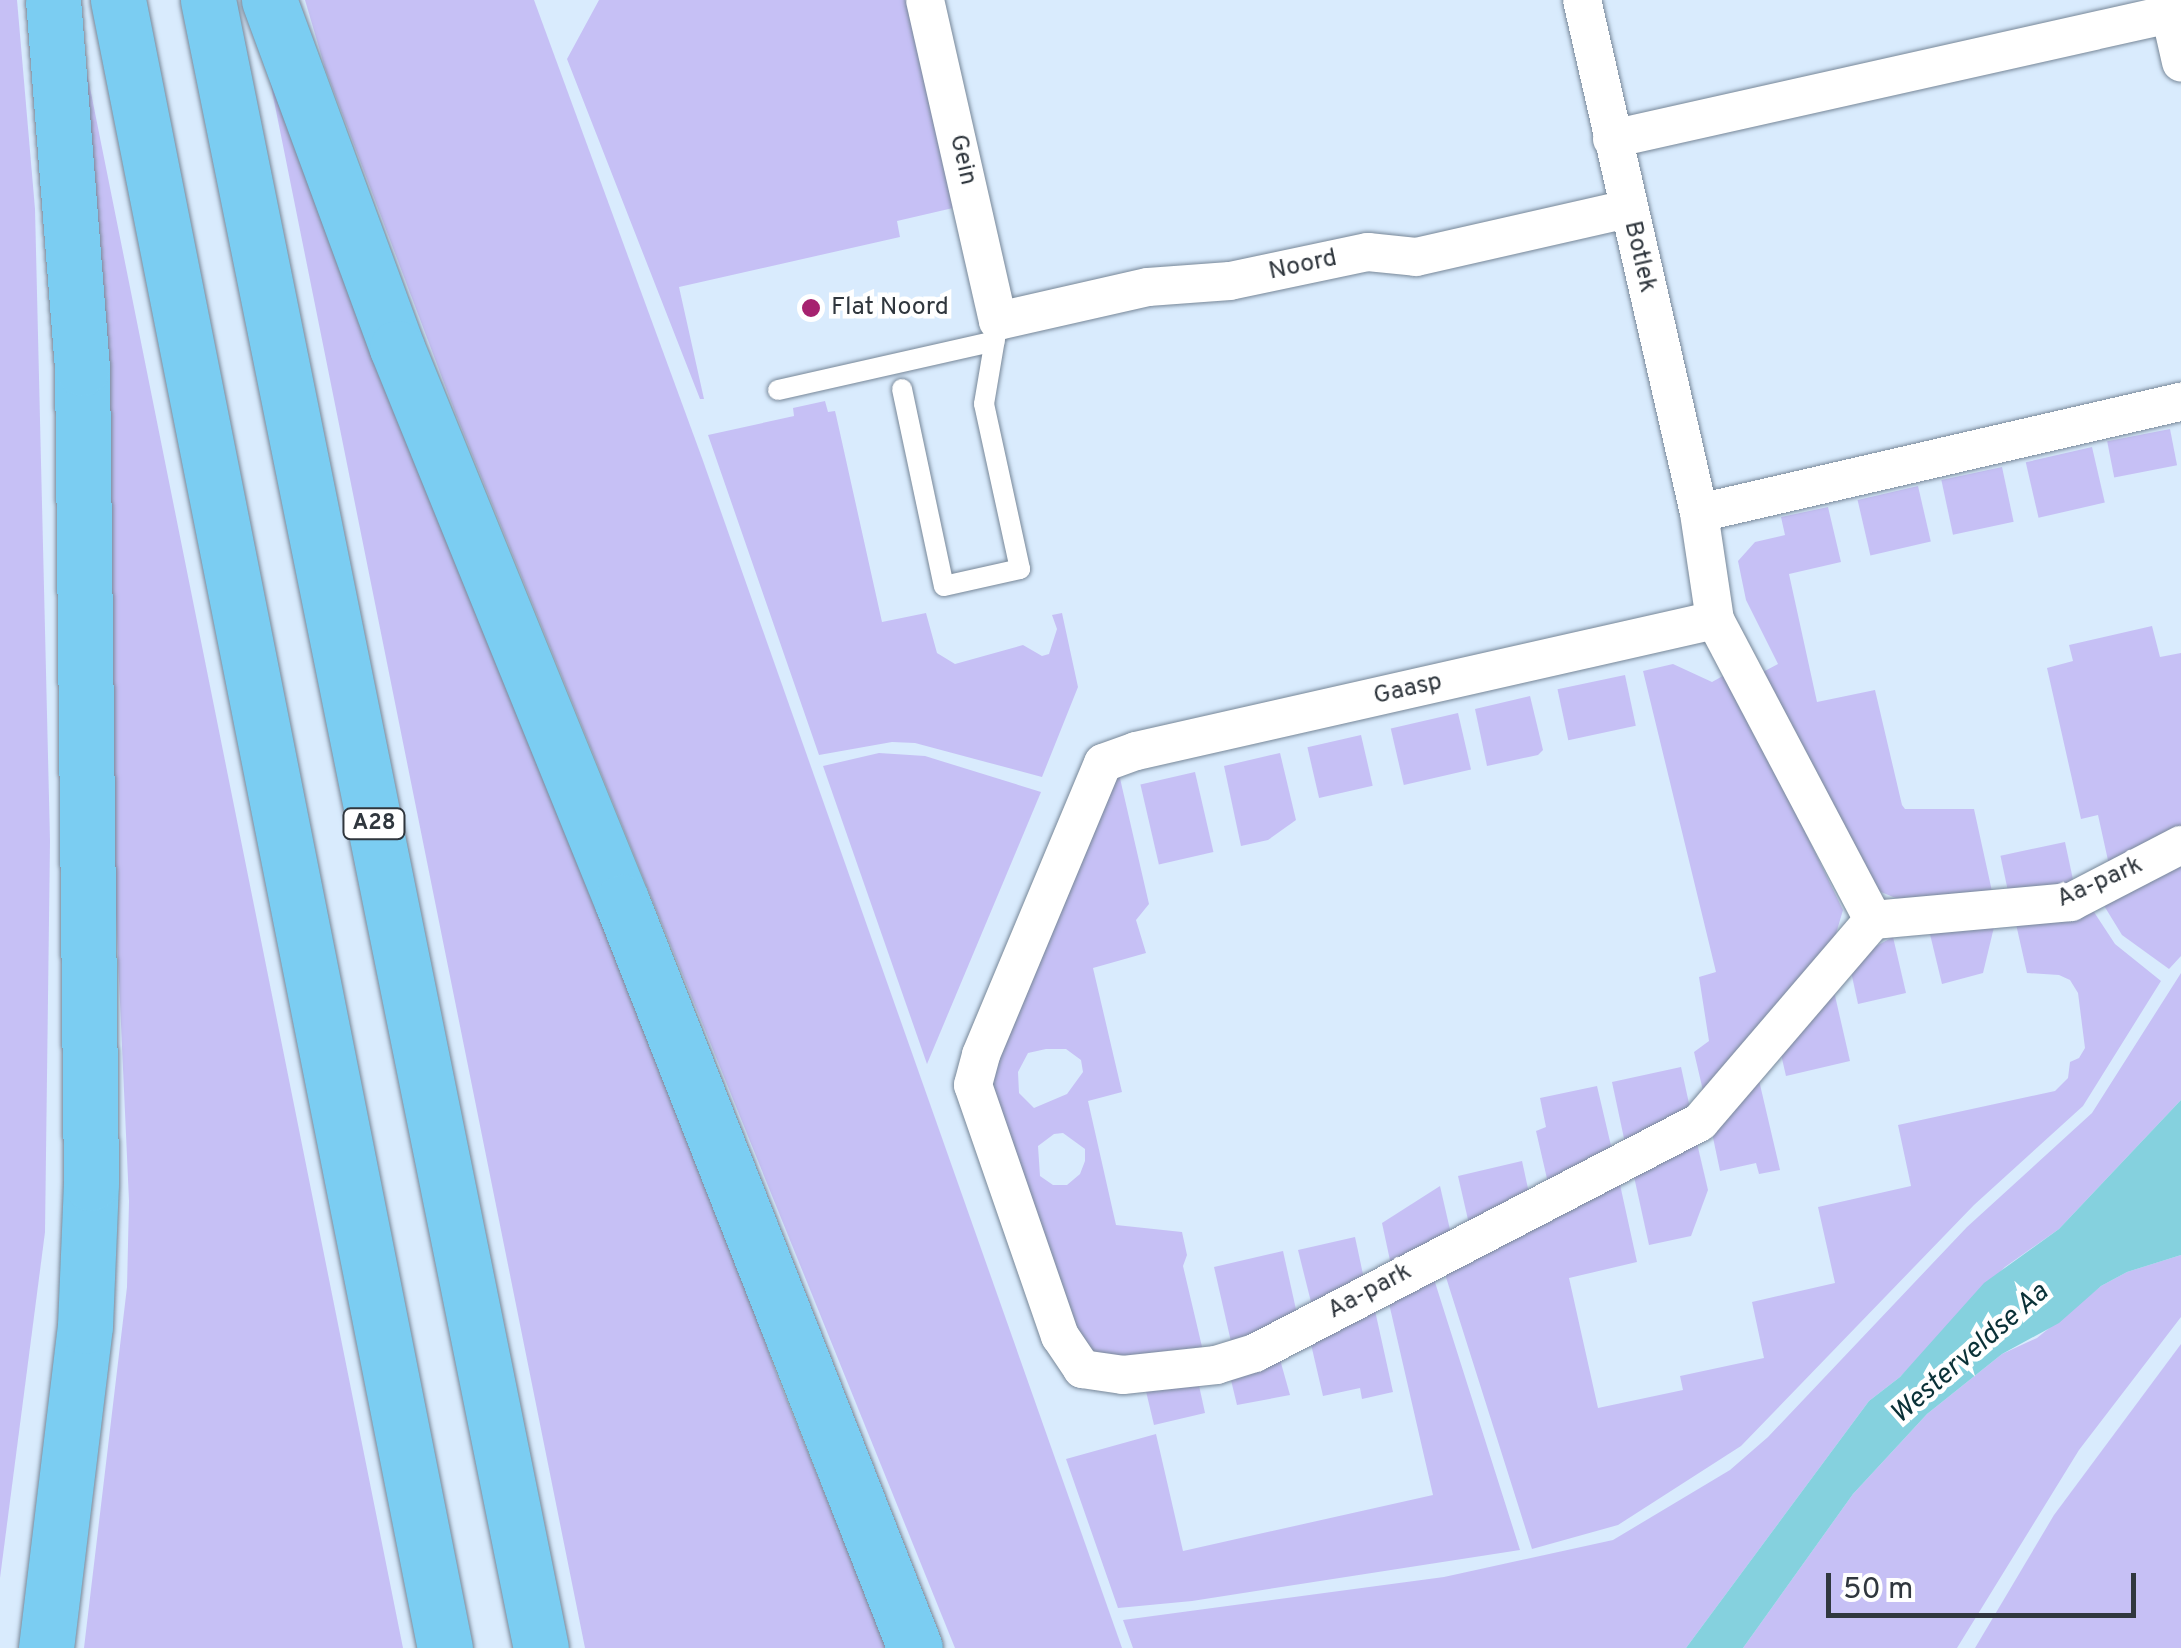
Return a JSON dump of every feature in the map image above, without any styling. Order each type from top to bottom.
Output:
[{"type":"highway","points":[[46,1648],[85,1326],[91,1184],[82,368],[52,0]]},
{"type":"highway","points":[[118,0],[445,1648]]},
{"type":"highway","name":"A28","points":[[208,0],[540,1648]]},
{"type":"highway","points":[[270,0],[396,348],[622,902],[915,1648]]},
{"type":"street","name":"Gein","points":[[925,0],[996,331]]},
{"type":"street","name":"Botlek","points":[[1582,0],[1699,513],[1715,620],[1874,920]]},
{"type":"street","points":[[1612,139],[2169,7],[2181,62]]},
{"type":"street","name":"Noord","points":[[996,331],[1148,286],[1230,282],[1368,252],[1416,256],[1628,209]]},
{"type":"street","points":[[1699,513],[2181,402]]},
{"type":"street","name":"Gaasp","points":[[1103,764],[1136,751],[1715,620]]},
{"type":"street","name":"Aa-park","points":[[1103,764],[981,1054],[973,1085],[1060,1336],[1076,1364],[1103,1375],[1201,1367],[1255,1353],[1700,1122],[1874,920],[2055,906],[2086,895],[2181,845]]},
{"type":"lane","points":[[902,389],[944,586],[1020,569],[984,404],[996,331]]},
{"type":"lane","name":"Noord","points":[[778,390],[996,331]]},
{"type":"shaded area","points":[[0,0],[17,0],[35,209],[50,841],[45,1232],[0,1578]]},
{"type":"shaded area","points":[[305,0],[534,0],[702,458],[1122,1648],[955,1648],[455,412],[325,68]]},
{"type":"shaded area","points":[[599,0],[907,0],[953,208],[897,221],[900,237],[679,287],[704,399],[700,399],[567,59]]},
{"type":"shaded area","points":[[75,6],[403,1648],[84,1648],[127,1287],[129,1201]]},
{"type":"shaded area","points":[[263,46],[639,988],[779,1381],[887,1648],[585,1648]]},
{"type":"shaded area","points":[[825,401],[828,412],[835,411],[882,622],[926,613],[937,653],[955,664],[1023,645],[1042,656],[1049,654],[1057,629],[1052,615],[1062,613],[1078,687],[1042,777],[915,743],[892,742],[819,755],[708,435],[794,416],[793,408]]},
{"type":"shaded area","points":[[2170,429],[2177,465],[2114,478],[2107,441]]},
{"type":"shaded area","points":[[2092,447],[2105,503],[2039,518],[2026,462]]},
{"type":"shaded area","points":[[2002,467],[2014,522],[1953,535],[1941,480]]},
{"type":"shaded area","points":[[1918,486],[1931,542],[1870,555],[1858,500]]},
{"type":"shaded area","points":[[1828,507],[1841,562],[1789,574],[1817,702],[1875,690],[1902,805],[1905,809],[1974,809],[1993,896],[1903,901],[1881,892],[1872,883],[1761,673],[1778,664],[1746,600],[1738,561],[1755,542],[1785,535],[1781,517]]},
{"type":"shaded area","points":[[2152,626],[2160,657],[2181,653],[2181,827],[2109,865],[2098,815],[2081,819],[2047,668],[2073,661],[2069,645]]},
{"type":"shaded area","points":[[1673,664],[1712,682],[1728,673],[1843,910],[1835,937],[1704,1095],[1694,1052],[1709,1041],[1699,977],[1716,972],[1643,671]]},
{"type":"shaded area","points":[[1625,675],[1636,726],[1568,740],[1558,689]]},
{"type":"shaded area","points":[[1530,696],[1543,750],[1538,755],[1487,766],[1475,709]]},
{"type":"shaded area","points":[[1458,713],[1471,770],[1404,785],[1391,729]]},
{"type":"shaded area","points":[[1361,735],[1373,786],[1319,798],[1307,747]]},
{"type":"shaded area","points":[[879,753],[925,756],[1041,792],[927,1064],[823,766]]},
{"type":"shaded area","points":[[1280,753],[1296,820],[1268,840],[1241,846],[1224,766]]},
{"type":"shaded area","points":[[1195,772],[1213,852],[1159,864],[1140,785]]},
{"type":"shaded area","points":[[1119,774],[1149,904],[1136,920],[1146,953],[1093,968],[1122,1092],[1088,1101],[1116,1225],[1182,1232],[1187,1255],[1183,1266],[1203,1351],[1123,1360],[1089,1351],[1080,1341],[988,1095],[991,1068],[1096,805]],"holes":[[[1066,1049],[1081,1060],[1083,1072],[1067,1094],[1034,1108],[1019,1093],[1018,1072],[1028,1053]],[[1063,1133],[1085,1149],[1085,1161],[1080,1174],[1067,1185],[1053,1185],[1040,1176],[1038,1146],[1054,1134]]]},
{"type":"shaded area","points":[[2065,842],[2074,883],[2009,897],[2000,856]]},
{"type":"shaded area","points":[[2181,864],[2181,956],[2169,969],[2122,935],[2103,904]]},
{"type":"shaded area","points":[[2092,909],[2115,944],[2161,981],[2083,1106],[1974,1205],[1741,1446],[1618,1525],[1532,1549],[1444,1271],[1619,1180],[1637,1262],[1569,1278],[1598,1408],[1683,1390],[1680,1376],[1764,1358],[1752,1302],[1835,1283],[1818,1207],[1911,1186],[1898,1125],[2055,1091],[2068,1078],[2070,1062],[2079,1058],[2085,1048],[2078,993],[2070,980],[2059,975],[2027,973],[2016,924]]},
{"type":"shaded area","points":[[1994,927],[1983,973],[1942,984],[1929,930]]},
{"type":"shaded area","points":[[1893,937],[1906,993],[1858,1004],[1850,967],[1869,950]]},
{"type":"shaded area","points":[[2181,973],[2181,1100],[2059,1229],[2005,1267],[1900,1377],[1869,1401],[1686,1648],[1133,1648],[1123,1620],[1444,1577],[1613,1540],[1730,1470],[1768,1437],[1967,1227],[2092,1113]]},
{"type":"shaded area","points":[[1833,987],[1850,1061],[1786,1076],[1780,1050]]},
{"type":"shaded area","points":[[1681,1067],[1690,1108],[1625,1143],[1612,1082]]},
{"type":"shaded area","points":[[1758,1076],[1780,1170],[1759,1174],[1756,1163],[1720,1171],[1711,1128]]},
{"type":"shaded area","points":[[1597,1086],[1612,1150],[1548,1183],[1536,1131],[1546,1127],[1540,1098]]},
{"type":"shaded area","points":[[1696,1139],[1708,1190],[1691,1236],[1649,1245],[1633,1172]]},
{"type":"shaded area","points":[[1522,1161],[1529,1193],[1469,1224],[1458,1176]]},
{"type":"shaded area","points":[[1440,1186],[1451,1234],[1391,1265],[1382,1223]]},
{"type":"shaded area","points":[[1355,1237],[1364,1279],[1312,1306],[1298,1250]]},
{"type":"shaded area","points":[[1283,1251],[1297,1314],[1232,1346],[1214,1267]]},
{"type":"shaded area","points":[[2181,1255],[2181,1317],[2079,1450],[1957,1648],[1743,1648],[1853,1494],[1927,1414],[2002,1354],[2037,1338],[2101,1286],[2127,1272]]},
{"type":"shaded area","points":[[1433,1276],[1520,1550],[1192,1601],[1118,1608],[1066,1459],[1156,1434],[1183,1551],[1433,1495],[1388,1299]]},
{"type":"shaded area","points":[[1374,1306],[1393,1392],[1362,1399],[1360,1388],[1323,1396],[1310,1340]]},
{"type":"shaded area","points":[[2181,1344],[2181,1648],[1975,1648],[2054,1515]]},
{"type":"shaded area","points":[[1279,1356],[1290,1395],[1237,1405],[1230,1376]]},
{"type":"shaded area","points":[[1198,1381],[1205,1413],[1154,1425],[1145,1387]]},
{"type":"water","name":"Westerveldse Aa","points":[[2181,1100],[2181,1255],[2127,1272],[2101,1286],[2059,1323],[2002,1354],[1927,1414],[1853,1494],[1743,1648],[1686,1648],[1869,1401],[1900,1377],[1984,1283],[2059,1229]]},
{"type":"place","name":"Flat Noord","points":[[811,308]]}]
